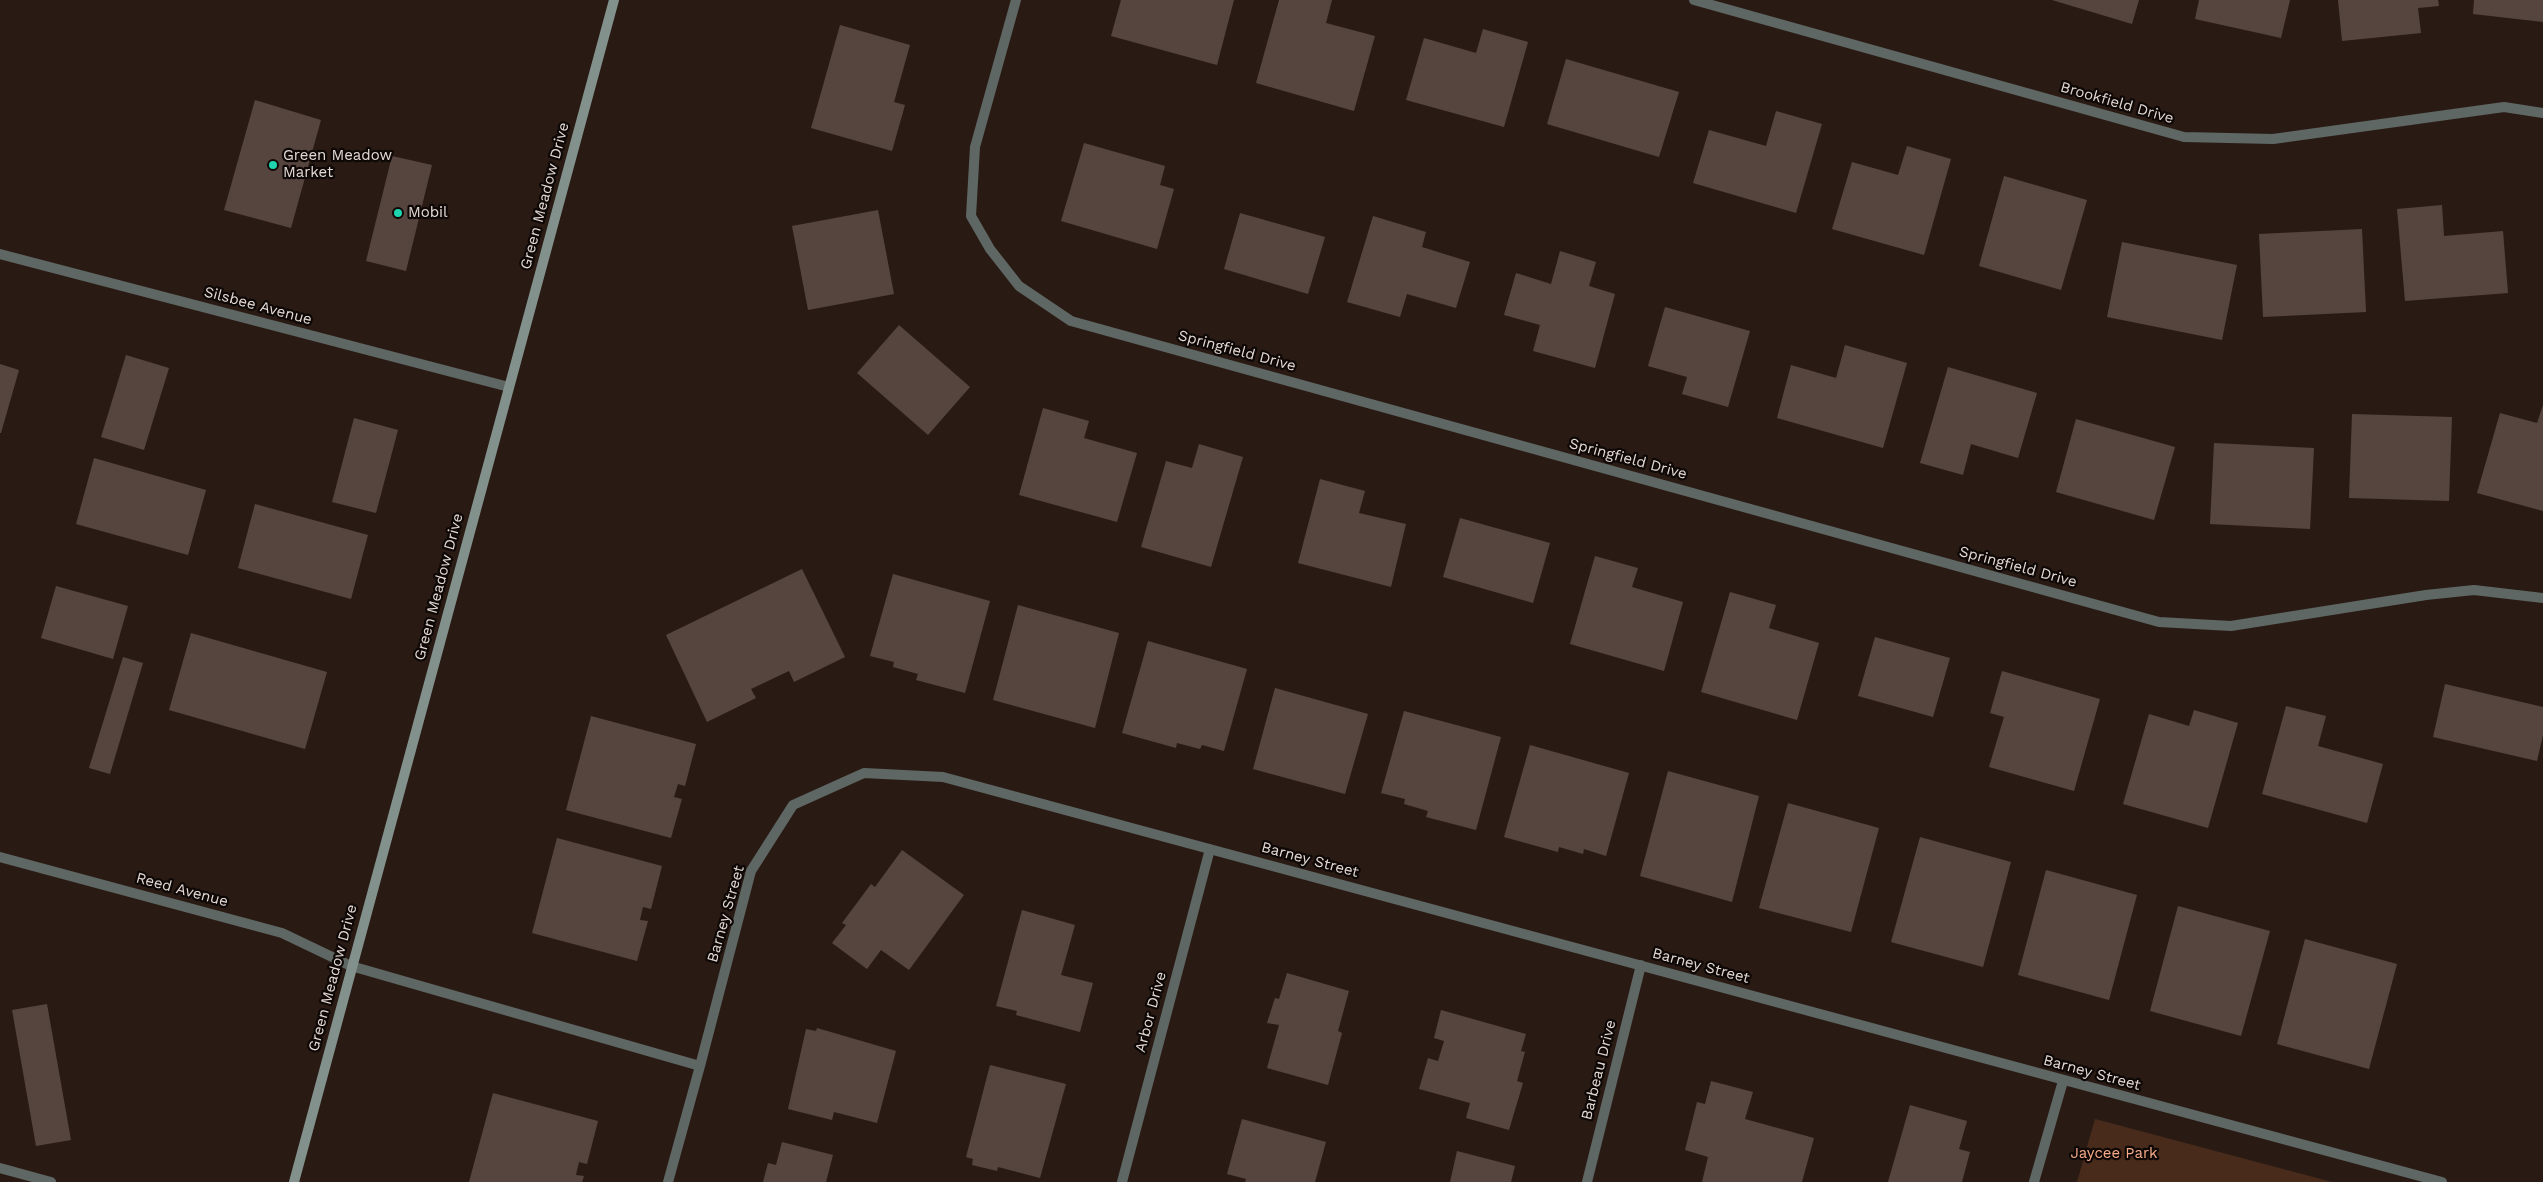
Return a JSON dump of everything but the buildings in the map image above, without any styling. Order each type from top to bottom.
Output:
[{"type":"main road","name":"Green Meadow Drive","points":[[294,1182],[614,0]]},
{"type":"street","name":"Springfield Drive","points":[[1016,0],[975,146],[971,216],[990,249],[1019,286],[1071,321],[2159,622],[2231,626],[2426,595],[2474,590],[2543,598]]},
{"type":"street","name":"Brookfield Drive","points":[[1694,0],[2184,137],[2272,140],[2504,108],[2543,112]]},
{"type":"street","name":"Silsbee Avenue","points":[[0,254],[509,387]]},
{"type":"street","name":"Barney Street","points":[[668,1182],[751,871],[793,805],[864,773],[943,777],[1641,965],[2062,1081],[2442,1182]]},
{"type":"street","name":"Arbor Drive","points":[[1122,1182],[1210,849]]},
{"type":"street","name":"Reed Avenue","points":[[0,857],[282,932],[351,966]]},
{"type":"street","name":"Barbeau Drive","points":[[1587,1182],[1641,965]]},
{"type":"street","points":[[351,966],[700,1066]]},
{"type":"street","points":[[2034,1182],[2062,1081]]},
{"type":"street","points":[[0,1168],[51,1182]]},
{"type":"green space","name":"Jaycee Park","points":[[2095,1119],[2332,1182],[2077,1182]]},
{"type":"place","name":"Green Meadow Market","points":[[273,165]]},
{"type":"place","name":"Mobil","points":[[398,213]]}]
